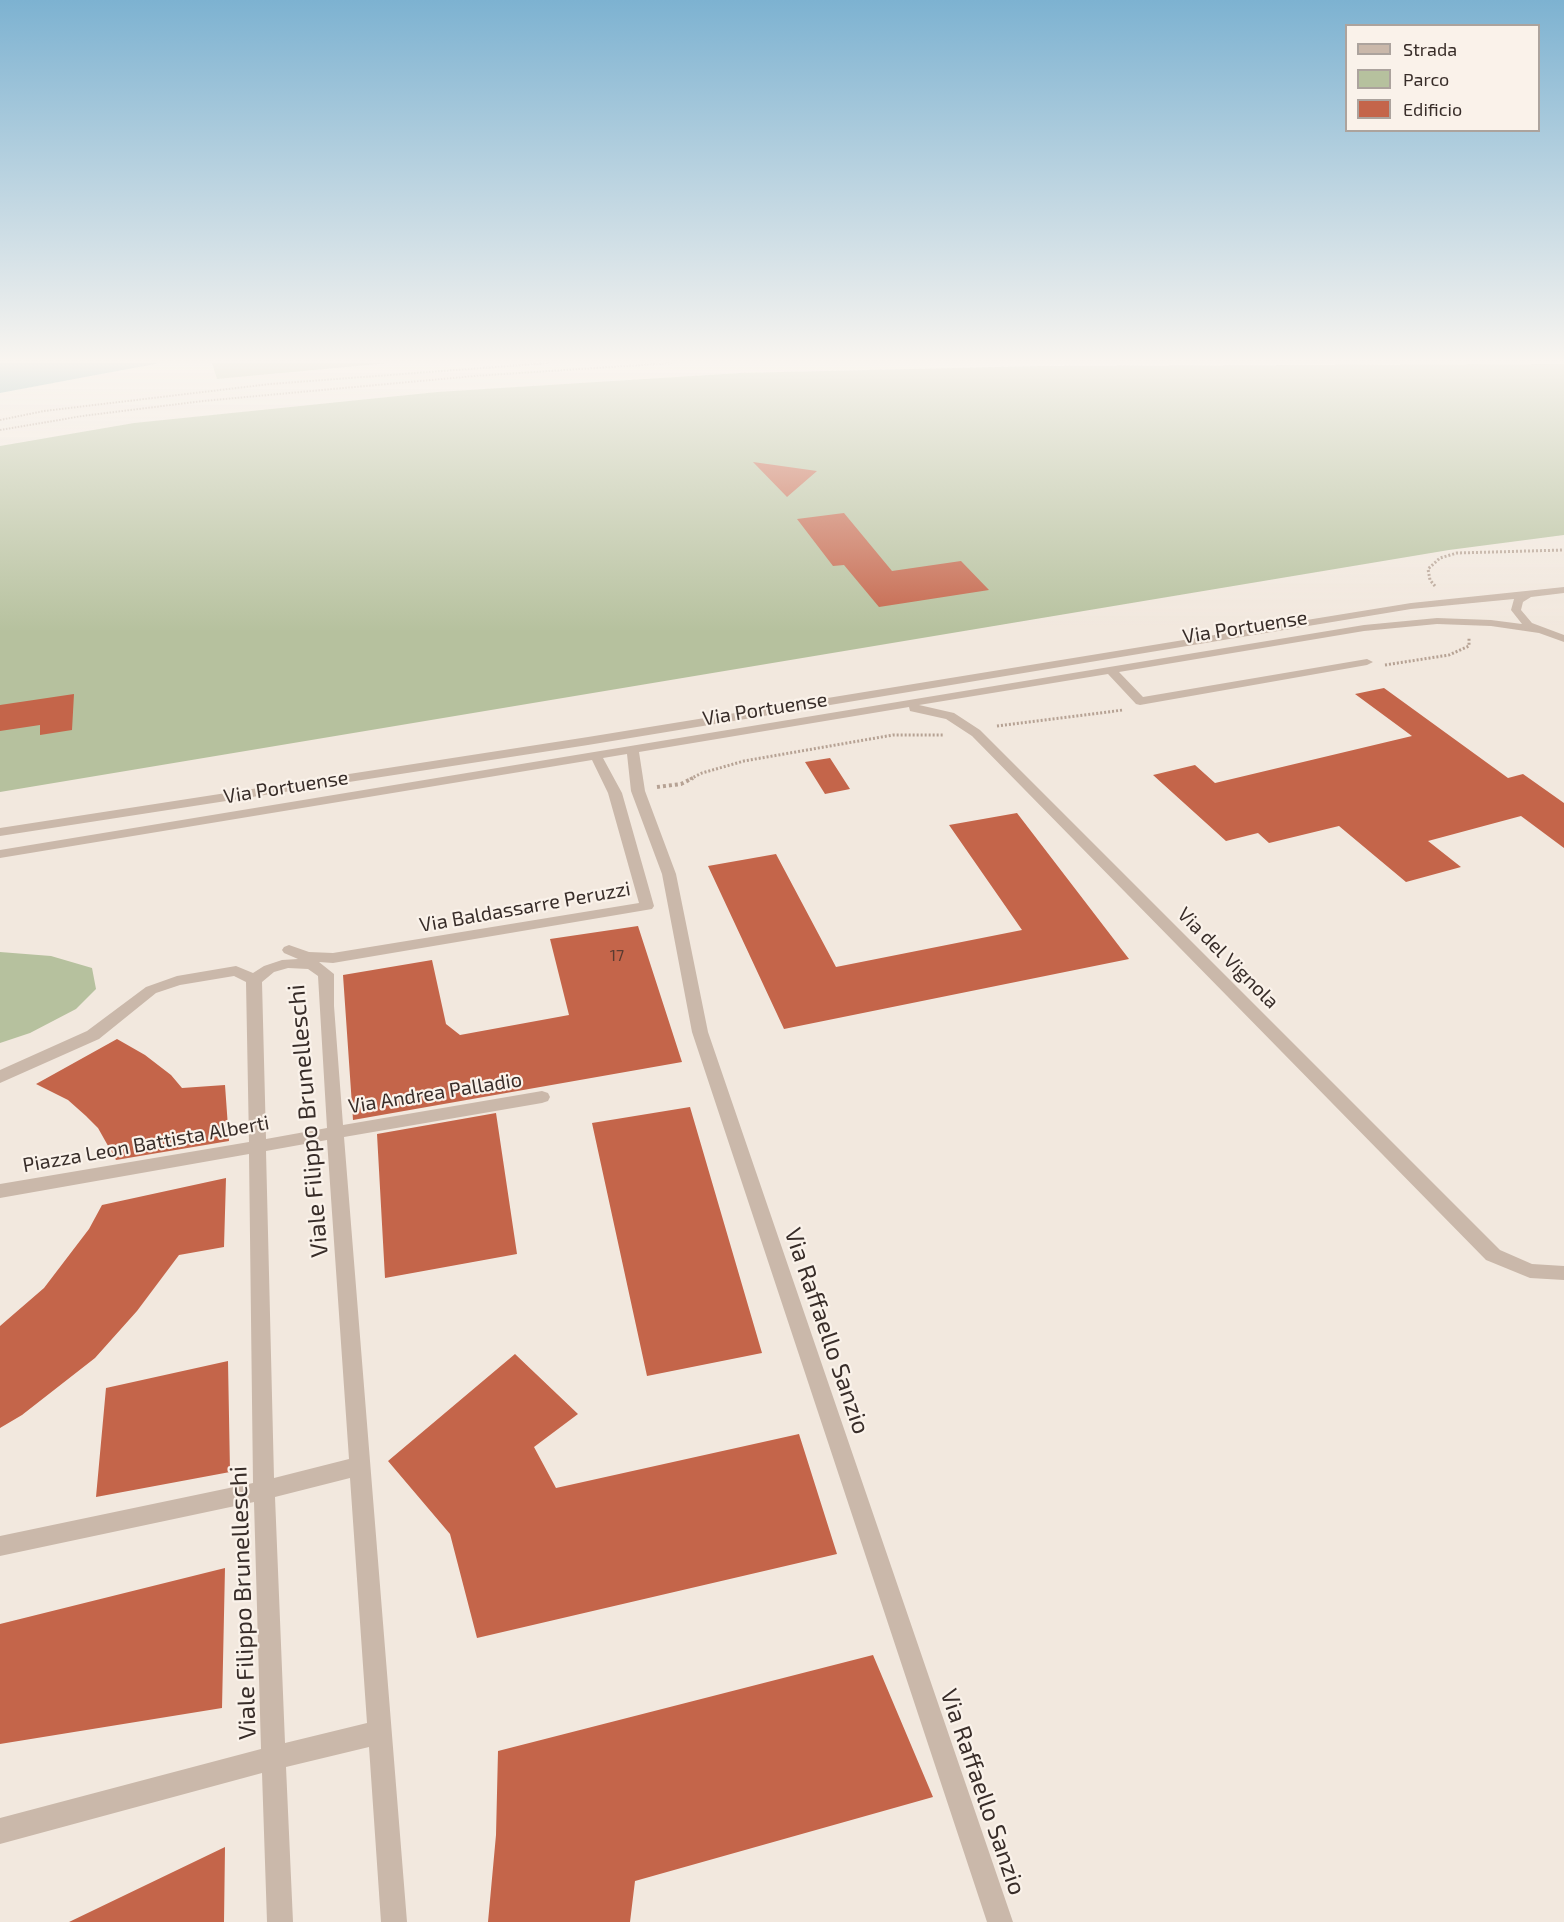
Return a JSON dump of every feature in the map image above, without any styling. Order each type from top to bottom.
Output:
[{"type":"street","name":"Via Portuense","points":[[0,832],[588,741],[1411,606],[1564,590]]},
{"type":"street","points":[[1528,594],[1518,601],[1516,610],[1521,618],[1538,630],[1564,639]]},
{"type":"street","name":"Via Portuense","points":[[0,854],[881,709],[1110,669],[1400,623],[1491,623],[1538,630]]},
{"type":"street","points":[[1110,669],[1140,701],[1367,662]]},
{"type":"street","name":"Via del Vignola","points":[[881,709],[909,707],[937,712],[953,717],[976,733],[1482,1245],[1503,1261],[1530,1270],[1564,1273]]},
{"type":"street","name":"Via Raffaello Sanzio","points":[[633,750],[638,790],[669,874],[700,1032],[1000,1922]]},
{"type":"street","name":"Via Baldassarre Peruzzi","points":[[289,950],[307,957],[333,958],[647,906],[615,794],[596,756]]},
{"type":"street","name":"Viale Filippo Brunelleschi","points":[[280,1922],[264,1490],[254,980],[269,969],[287,963],[312,964],[326,974],[335,1131],[394,1922]]},
{"type":"street","points":[[0,1077],[93,1035],[151,990],[177,981],[236,972],[254,980]]},
{"type":"street","name":"Via Andrea Palladio","points":[[335,1131],[542,1097]]},
{"type":"street","name":"Piazza Leon Battista Alberti","points":[[0,1191],[335,1131]]},
{"type":"street","points":[[0,1546],[264,1490],[360,1466]]},
{"type":"street","points":[[0,1831],[380,1732]]},
{"type":"green space","points":[[0,453],[1564,453],[1564,535],[1449,550],[0,792]]},
{"type":"green space","points":[[0,952],[51,956],[92,968],[96,989],[76,1009],[30,1033],[0,1043]]},
{"type":"building","points":[[753,462],[817,471],[787,497]]},
{"type":"building","points":[[844,513],[892,571],[961,561],[989,590],[879,607],[844,565],[833,566],[797,519]]},
{"type":"building","points":[[1384,688],[1508,778],[1523,774],[1564,803],[1564,848],[1521,816],[1428,841],[1461,867],[1406,882],[1339,826],[1269,843],[1258,833],[1226,841],[1153,775],[1195,765],[1215,783],[1412,736],[1355,694]]},
{"type":"building","points":[[74,694],[72,730],[40,735],[40,725],[0,731],[0,705]]},
{"type":"building","points":[[830,758],[850,789],[825,794],[805,762]]},
{"type":"building","points":[[1017,813],[1129,959],[784,1029],[708,866],[776,854],[836,967],[1022,930],[949,825]]},
{"type":"building","points":[[638,926],[682,1062],[353,1120],[343,975],[432,960],[446,1024],[460,1035],[569,1015],[550,939]]},
{"type":"building","points":[[117,1039],[145,1055],[171,1075],[182,1088],[225,1085],[229,1141],[116,1160],[98,1128],[86,1116],[68,1100],[36,1084]]},
{"type":"building","points":[[690,1107],[762,1353],[647,1376],[592,1123]]},
{"type":"building","points":[[496,1113],[517,1254],[385,1278],[377,1134]]},
{"type":"building","points":[[226,1178],[224,1247],[179,1255],[137,1311],[95,1358],[22,1415],[0,1428],[0,1326],[44,1288],[89,1229],[102,1205]]},
{"type":"building","points":[[515,1354],[578,1414],[534,1447],[556,1488],[799,1434],[837,1554],[477,1638],[450,1534],[388,1461]]},
{"type":"building","points":[[228,1361],[230,1472],[96,1497],[106,1388]]},
{"type":"building","points":[[225,1568],[222,1708],[0,1744],[0,1624]]},
{"type":"building","points":[[873,1655],[933,1797],[635,1881],[630,1922],[488,1922],[496,1835],[498,1751]]},
{"type":"building","points":[[225,1847],[224,1922],[69,1922]]}]
